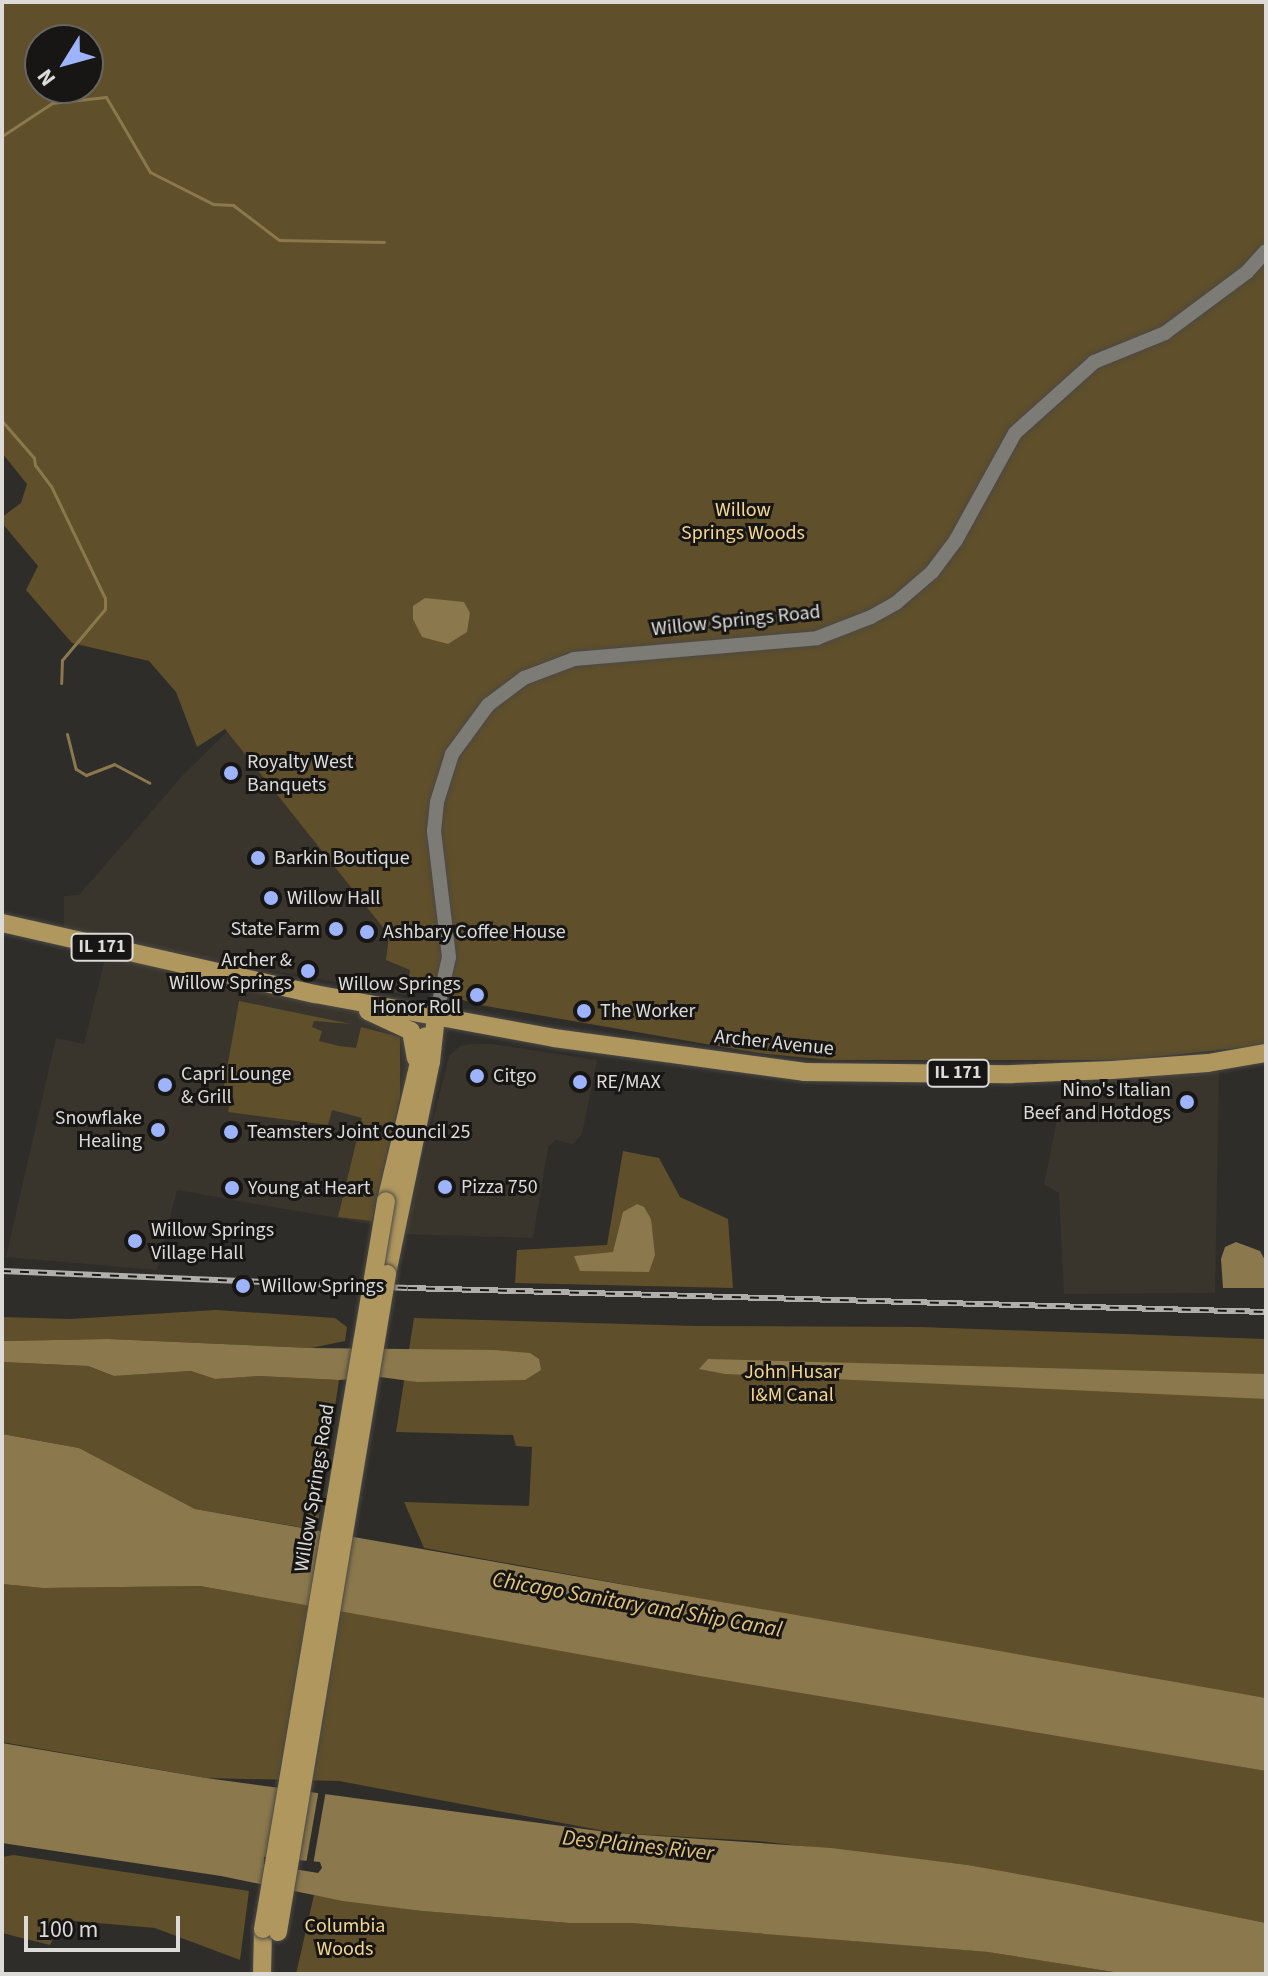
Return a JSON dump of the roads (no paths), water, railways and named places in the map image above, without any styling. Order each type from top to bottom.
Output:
[{"type":"main road","name":"Archer Avenue","points":[[2,923],[209,973],[554,1038],[804,1072],[1084,1071],[1208,1063],[1266,1053]]},
{"type":"main road","points":[[345,999],[411,1031],[417,1064]]},
{"type":"main road","name":"Willow Springs Road","points":[[263,1974],[417,1064],[422,1044],[436,1016]]},
{"type":"main road","name":"Willow Springs Road","points":[[393,1203],[431,1062],[436,1016]]},
{"type":"street","name":"Willow Springs Road","points":[[436,1016],[449,957],[434,831],[437,802],[452,754],[488,705],[524,678],[574,659],[817,638],[847,629],[884,610],[932,572],[956,540],[1015,433],[1094,362],[1165,333],[1247,272],[1266,251]]},
{"type":"water","points":[[425,598],[464,602],[470,613],[467,632],[448,644],[422,637],[413,619],[413,606]]},
{"type":"water","points":[[637,1204],[644,1207],[651,1219],[655,1255],[649,1272],[580,1271],[574,1256],[613,1252],[623,1212]]},
{"type":"water","points":[[1236,1242],[1260,1251],[1266,1262],[1266,1288],[1223,1288],[1221,1259],[1225,1247]]},
{"type":"water","points":[[108,1339],[311,1348],[494,1350],[530,1353],[539,1359],[541,1370],[525,1380],[417,1382],[380,1377],[339,1380],[258,1376],[215,1379],[191,1371],[114,1376],[88,1366],[2,1362],[2,1341]]},
{"type":"water","points":[[708,1359],[1266,1374],[1266,1399],[725,1374],[699,1369]]},
{"type":"water","name":"Chicago Sanitary and Ship Canal","points":[[2,1434],[79,1448],[195,1509],[1266,1698],[1266,1771],[700,1676],[200,1586],[43,1588],[2,1584]]},
{"type":"water","name":"Des Plaines River","points":[[2,1743],[206,1778],[614,1833],[831,1848],[968,1865],[1073,1884],[1266,1923],[1266,1974],[1126,1974],[988,1952],[631,1923],[569,1923],[422,1911],[343,1901],[221,1876],[2,1843]],"holes":[[[264,1857],[320,1862],[322,1868],[318,1873],[264,1864]]]},
{"type":"waterway","points":[[2,136],[52,103],[106,97],[150,172],[213,204],[233,205],[279,240],[384,242]]},
{"type":"waterway","points":[[2,421],[34,458],[35,465],[51,486],[105,598],[105,609],[62,660],[61,683]]},
{"type":"waterway","points":[[67,734],[76,769],[86,775],[114,764],[149,783]]},
{"type":"railway","points":[[2,1271],[408,1288],[1266,1312]]},
{"type":"place","name":"Royalty West Banquets","points":[[231,773]]},
{"type":"place","name":"Barkin Boutique","points":[[258,858]]},
{"type":"place","name":"Willow Hall","points":[[271,898]]},
{"type":"place","name":"State Farm","points":[[336,929]]},
{"type":"place","name":"Ashbary Coffee House","points":[[367,932]]},
{"type":"place","name":"Archer & Willow Springs","points":[[308,971]]},
{"type":"place","name":"Willow Springs Honor Roll","points":[[477,995]]},
{"type":"place","name":"The Worker","points":[[584,1011]]},
{"type":"place","name":"Citgo","points":[[477,1076]]},
{"type":"place","name":"RE/MAX","points":[[580,1082]]},
{"type":"place","name":"Capri Lounge & Grill","points":[[165,1085]]},
{"type":"place","name":"Nino's Italian Beef and Hotdogs","points":[[1187,1102]]},
{"type":"place","name":"Snowflake Healing","points":[[158,1130]]},
{"type":"place","name":"Teamsters Joint Council 25","points":[[231,1132]]},
{"type":"place","name":"Pizza 750","points":[[445,1187]]},
{"type":"place","name":"Young at Heart","points":[[232,1188]]},
{"type":"place","name":"Willow Springs Village Hall","points":[[135,1241]]},
{"type":"place","name":"Willow Springs","points":[[243,1286]]},
{"type":"park label","name":"Willow Springs Woods","points":[[743,522]]},
{"type":"park label","name":"John Husar I&M Canal","points":[[792,1384]]},
{"type":"park label","name":"Columbia Woods","points":[[345,1938]]}]
